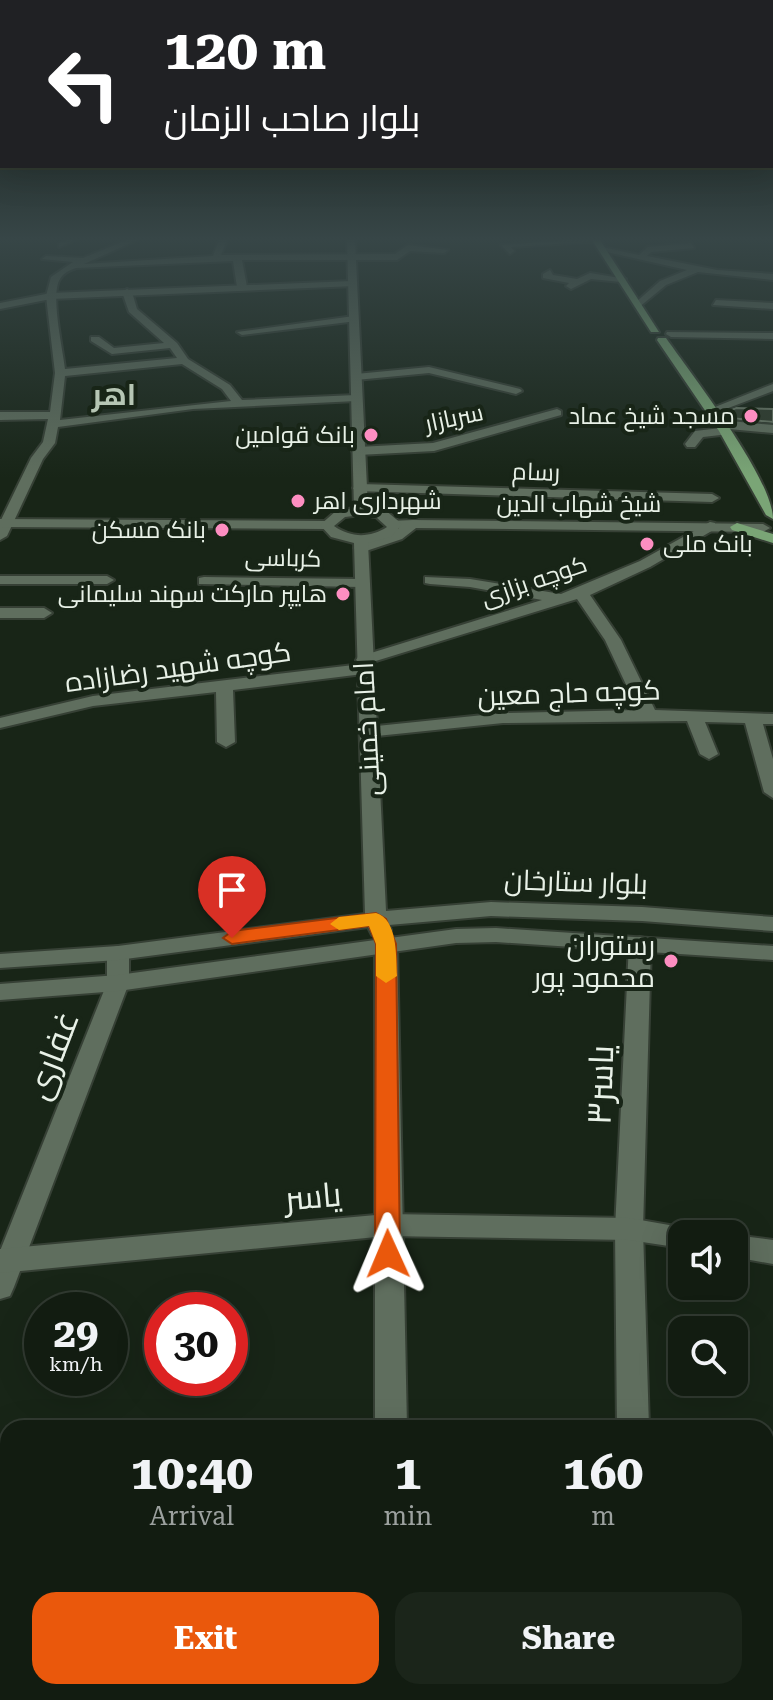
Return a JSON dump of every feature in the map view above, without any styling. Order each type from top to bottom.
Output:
[{"type":"main road","points":[[650,319],[722,427],[771,527],[737,527]]},
{"type":"main road","points":[[643,335],[663,335]]},
{"type":"street","points":[[54,319],[60,373],[49,443],[37,458],[2,528],[327,525],[341,514],[361,511],[380,513],[395,524],[389,533],[361,544]]},
{"type":"street","points":[[143,319],[173,345],[184,361],[226,387],[239,404]]},
{"type":"street","points":[[242,332],[351,319]]},
{"type":"street","points":[[354,319],[361,511]]},
{"type":"street","points":[[663,335],[773,336]]},
{"type":"street","points":[[95,339],[112,351],[173,345]]},
{"type":"street","points":[[60,373],[164,368],[184,361]]},
{"type":"street","points":[[356,377],[429,370],[516,391]]},
{"type":"street","points":[[305,384],[314,400]]},
{"type":"street","points":[[711,411],[773,387]]},
{"type":"street","points":[[0,416],[54,419],[193,406],[356,398]]},
{"type":"street","name":"سربازار","points":[[358,451],[434,447],[557,413]]},
{"type":"street","points":[[691,444],[699,434],[722,427],[773,429]]},
{"type":"street","name":"رسام","points":[[360,488],[712,498]]},
{"type":"street","name":"شیخ شهاب الدین","points":[[395,524],[737,527]]},
{"type":"street","points":[[327,525],[334,533],[361,544],[397,536],[413,524]]},
{"type":"street","name":"کوچه بزازی","points":[[364,665],[581,593],[645,564],[710,526]]},
{"type":"street","name":"امام خمینی","points":[[361,544],[376,919],[386,944]]},
{"type":"street","points":[[0,580],[107,580]]},
{"type":"street","points":[[430,580],[470,583],[562,599]]},
{"type":"street","name":"کرباسی","points":[[204,581],[361,583]]},
{"type":"street","points":[[581,593],[613,640],[649,715]]},
{"type":"street","points":[[0,613],[44,613]]},
{"type":"street","name":"کوچه شهید رضازاده","points":[[0,723],[93,701],[364,665]]},
{"type":"street","points":[[224,685],[226,742]]},
{"type":"street","name":"کوچه حاج معین","points":[[367,732],[503,718],[649,715],[773,719]]},
{"type":"street","points":[[694,716],[709,754]]},
{"type":"street","points":[[753,719],[773,792]]},
{"type":"street","name":"بلوار ستارخان","points":[[0,961],[118,953],[376,919],[491,909],[642,914],[773,924]]},
{"type":"street","name":"بلوار ستارخان","points":[[0,992],[118,983],[386,944],[496,935],[773,953]]},
{"type":"street","points":[[386,944],[391,1420]]},
{"type":"street","name":"یاسر۳","points":[[633,1420],[629,1229],[640,944]]},
{"type":"street","points":[[118,953],[118,983]]},
{"type":"street","name":"غفاری","points":[[0,1287],[6,1261],[118,983]]},
{"type":"street","name":"یاسر","points":[[6,1261],[387,1225],[629,1229],[668,1235]]},
{"type":"street","points":[[748,1248],[773,1252]]},
{"type":"building","name":"مسجد شیخ عماد","points":[[736,408],[773,409],[773,422],[730,418],[727,412]]},
{"type":"slow traffic","points":[[339,924],[376,919],[386,944],[386,976]]},
{"type":"place","name":"مسجد شیخ عماد","points":[[751,416]]},
{"type":"place","name":"بانک قوامین","points":[[371,435]]},
{"type":"place","name":"شهرداری اهر","points":[[298,501]]},
{"type":"place","name":"بانک مسکن","points":[[222,530]]},
{"type":"place","name":"بانک ملی","points":[[647,544]]},
{"type":"place","name":"هایپر مارکت سهند سلیمانی","points":[[343,594]]},
{"type":"place","name":"رستوران محمود پور","points":[[671,961]]},
{"type":"district","name":"اهر","points":[[114,394]]},
{"type":"route","points":[[232,938],[376,919],[386,944],[388,1254]]}]
